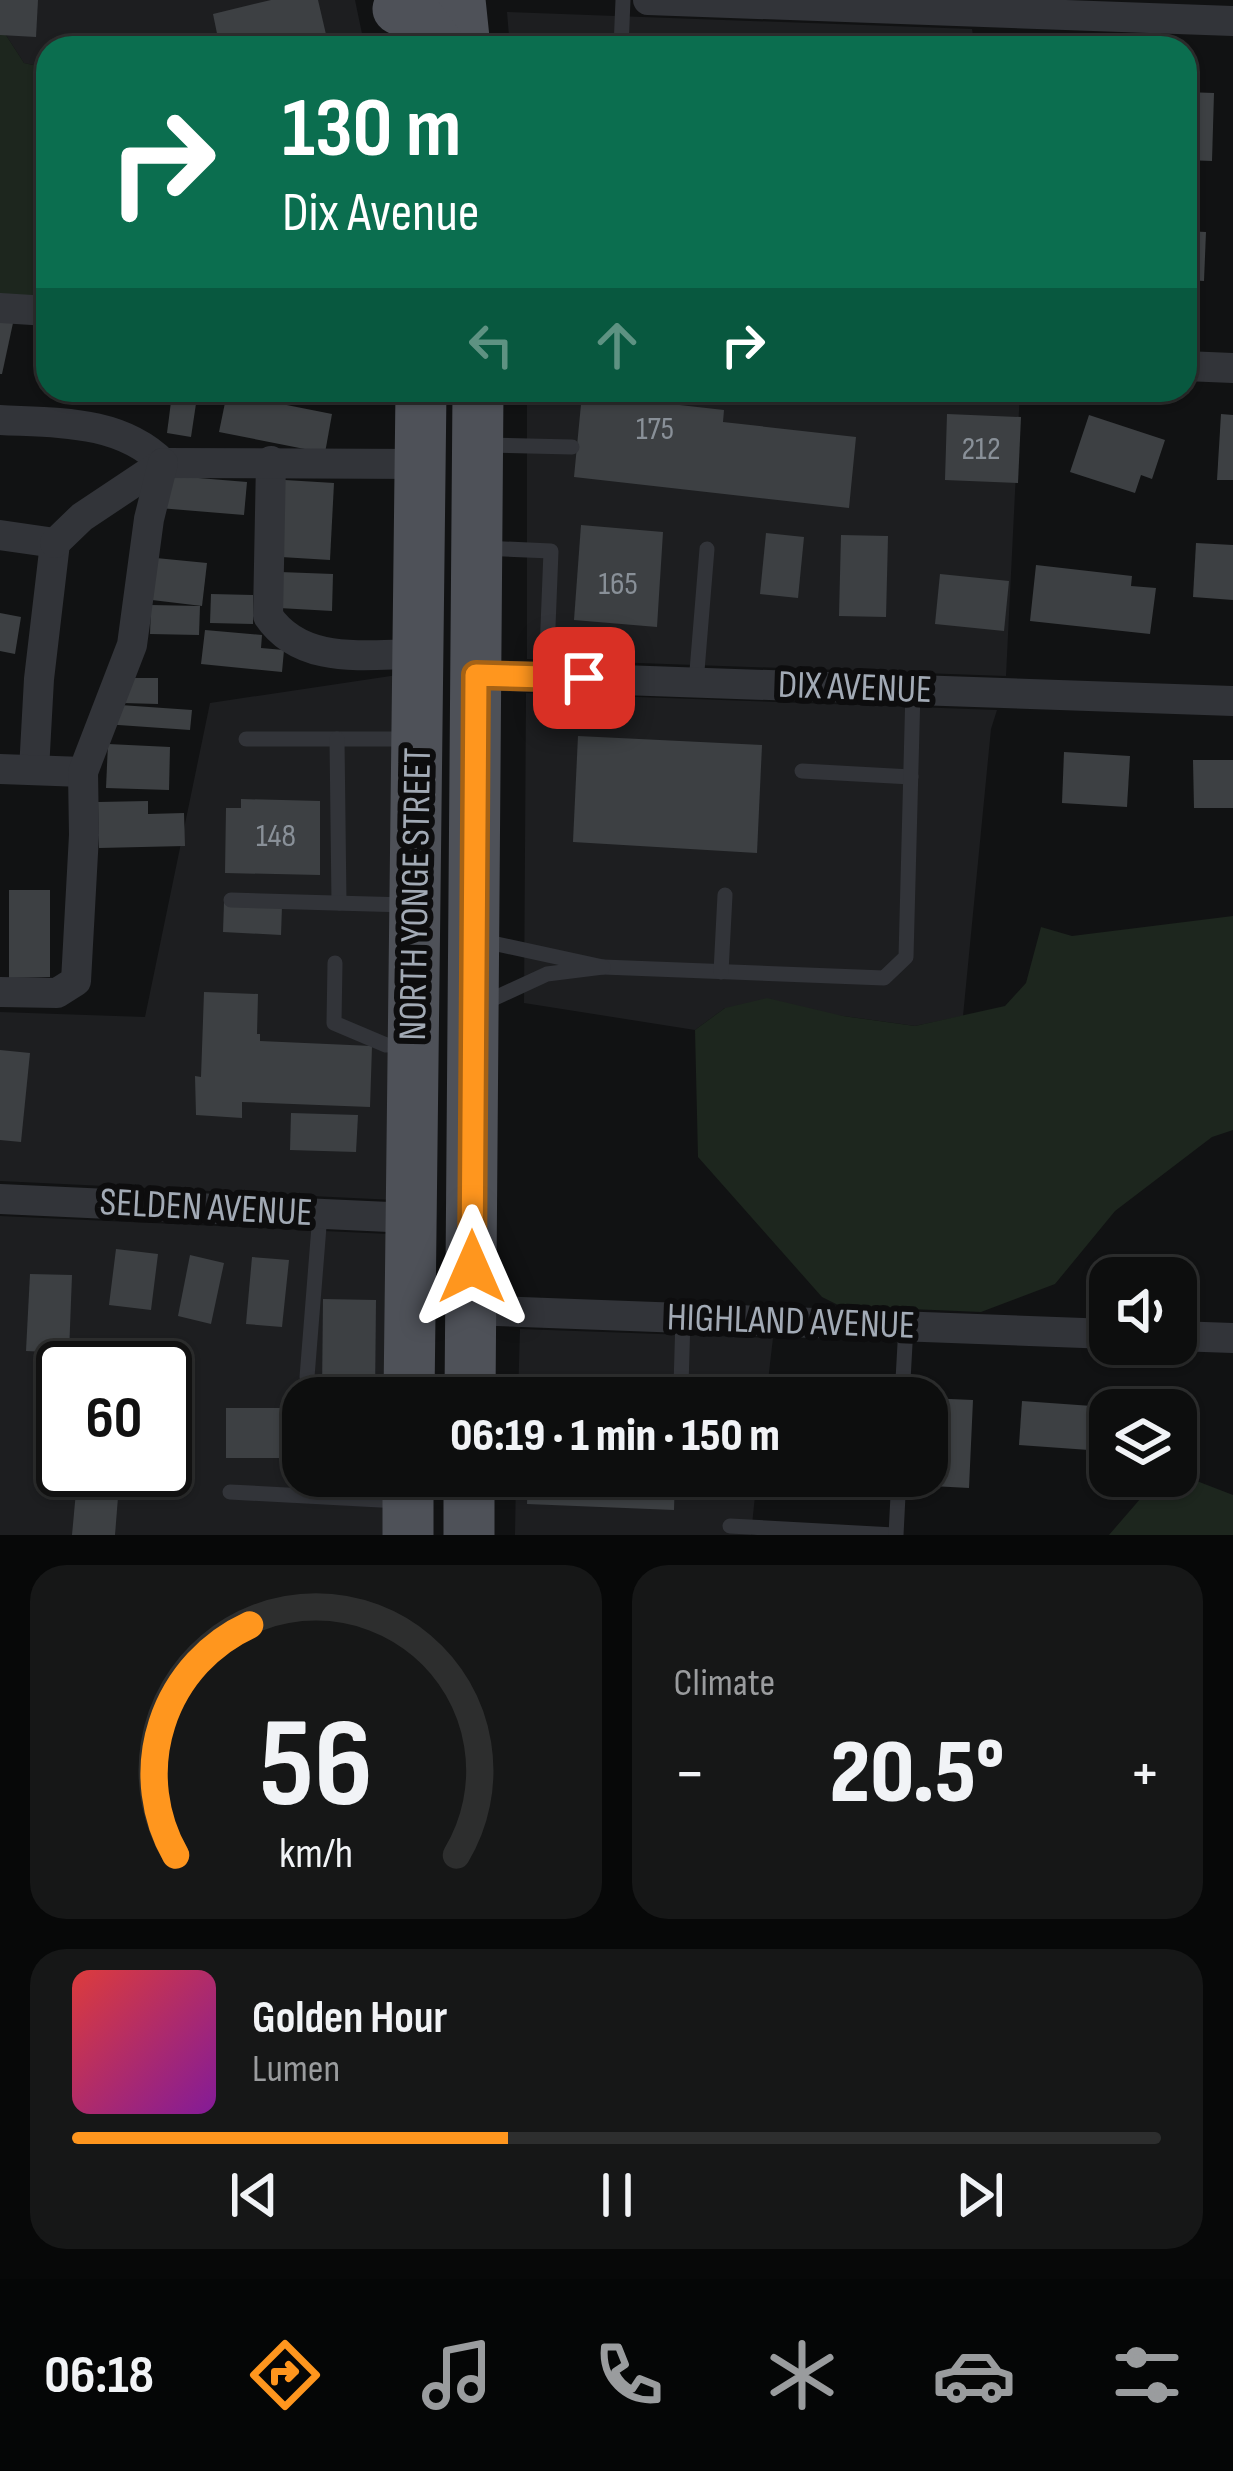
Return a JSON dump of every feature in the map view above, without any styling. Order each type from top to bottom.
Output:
[{"type":"main road","points":[[460,0],[464,36]]},
{"type":"main road","points":[[399,19],[421,22],[432,36]]},
{"type":"main road","name":"NORTH YONGE STREET","points":[[409,1377],[421,402]]},
{"type":"main road","name":"NORTH YONGE STREET","points":[[470,1377],[478,402]]},
{"type":"main road","points":[[411,1228],[441,1293],[471,1310]]},
{"type":"main road","points":[[469,1535],[470,1497]]},
{"type":"street","points":[[648,0],[1233,21]]},
{"type":"street","points":[[0,308],[36,310]]},
{"type":"street","points":[[1197,366],[1233,368]]},
{"type":"street","points":[[0,420],[121,432],[144,444],[163,463]]},
{"type":"street","points":[[271,461],[268,616],[279,633],[300,646],[333,654],[419,654]]},
{"type":"street","points":[[34,770],[56,543],[82,517],[163,463],[422,464]]},
{"type":"street","points":[[0,992],[57,993],[76,981],[84,835],[82,772],[132,645],[149,519],[163,463]]},
{"type":"street","points":[[0,535],[56,543]]},
{"type":"street","name":"DIX AVENUE","points":[[476,675],[1233,701]]},
{"type":"street","points":[[0,769],[82,772]]},
{"type":"street","name":"SELDEN AVENUE","points":[[0,1198],[320,1214],[411,1228]]},
{"type":"street","name":"HIGHLAND AVENUE","points":[[471,1310],[1089,1333]]},
{"type":"street","points":[[1197,1337],[1233,1338]]},
{"type":"lane","points":[[622,36],[623,0]]},
{"type":"lane","points":[[477,445],[572,447]]},
{"type":"lane","points":[[476,548],[551,551],[546,676]]},
{"type":"lane","points":[[696,682],[707,549]]},
{"type":"lane","points":[[473,1007],[547,974],[604,967],[884,978],[907,957],[913,690]]},
{"type":"lane","points":[[246,739],[418,739]]},
{"type":"lane","points":[[337,740],[339,903]]},
{"type":"lane","points":[[802,771],[911,777]]},
{"type":"lane","points":[[721,972],[725,896]]},
{"type":"lane","points":[[231,900],[416,905]]},
{"type":"lane","points":[[474,939],[604,967]]},
{"type":"lane","points":[[335,963],[334,1023],[386,1045],[414,1044]]},
{"type":"lane","points":[[307,1377],[320,1214]]},
{"type":"lane","points":[[681,1377],[682,1318]]},
{"type":"lane","points":[[903,1377],[906,1326]]},
{"type":"lane","points":[[230,1492],[408,1504]]},
{"type":"lane","points":[[730,1526],[895,1535],[897,1497]]},
{"type":"shaded area","points":[[0,0],[355,0],[362,36],[36,36],[36,66],[24,63],[0,26]]},
{"type":"shaded area","points":[[507,12],[972,29],[973,36],[509,36]]},
{"type":"shaded area","points":[[0,26],[24,63],[36,66],[36,310],[0,308]]},
{"type":"shaded area","points":[[527,402],[1019,402],[1006,676],[527,659]]},
{"type":"shaded area","points":[[404,674],[395,1200],[0,1181],[0,1012],[145,1017],[210,703]]},
{"type":"shaded area","points":[[526,693],[997,710],[991,729],[963,1016],[915,1026],[725,1008],[695,1030],[524,1003]]},
{"type":"shaded area","points":[[1233,916],[1233,1130],[1212,1137],[1115,1211],[1055,1284],[981,1312],[840,1306],[822,1297],[698,1157],[695,1030],[725,1008],[767,998],[915,1026],[1005,1006],[1026,983],[1041,927],[1072,936]]},
{"type":"shaded area","points":[[0,1216],[389,1234],[392,1377],[282,1377],[282,1497],[392,1497],[392,1535],[0,1535]]},
{"type":"shaded area","points":[[520,1329],[773,1338],[768,1377],[519,1377]]},
{"type":"shaded area","points":[[1197,1481],[1233,1495],[1233,1535],[1109,1535],[1142,1497],[1197,1497]]},
{"type":"shaded area","points":[[516,1497],[755,1497],[751,1535],[515,1535]]},
{"type":"building","points":[[0,0],[38,0],[36,37],[0,35]]},
{"type":"building","points":[[271,0],[318,0],[326,36],[218,36],[213,14]]},
{"type":"building","points":[[1197,92],[1214,93],[1212,161],[1197,160]]},
{"type":"building","points":[[1197,232],[1206,232],[1204,281],[1197,281]]},
{"type":"building","points":[[0,320],[13,323],[2,374],[0,374]]},
{"type":"building","points":[[171,402],[196,402],[191,437],[167,433]]},
{"type":"building","points":[[225,402],[272,402],[332,414],[325,453],[219,432]]},
{"type":"building","points":[[581,402],[653,402],[724,410],[723,422],[856,437],[849,508],[574,477]]},
{"type":"building","points":[[947,414],[1021,417],[1018,483],[945,480]]},
{"type":"building","points":[[1221,414],[1233,415],[1233,480],[1217,480]]},
{"type":"building","points":[[1089,415],[1165,440],[1152,479],[1141,475],[1135,493],[1070,472]]},
{"type":"building","points":[[162,475],[247,482],[244,515],[159,508]]},
{"type":"building","points":[[285,480],[334,483],[330,560],[281,557]]},
{"type":"building","points":[[581,525],[663,532],[657,627],[574,620]]},
{"type":"building","points":[[766,533],[804,537],[798,598],[760,594]]},
{"type":"building","points":[[841,535],[888,536],[886,617],[839,616]]},
{"type":"building","points":[[1196,543],[1233,545],[1233,600],[1193,597]]},
{"type":"building","points":[[156,558],[207,563],[202,606],[152,600]]},
{"type":"building","points":[[1036,565],[1132,576],[1131,586],[1156,588],[1150,634],[1030,621]]},
{"type":"building","points":[[280,572],[333,574],[332,611],[279,608]]},
{"type":"building","points":[[940,574],[1009,581],[1004,631],[935,624]]},
{"type":"building","points":[[211,594],[253,595],[253,624],[210,623]]},
{"type":"building","points":[[151,605],[200,606],[199,635],[150,634]]},
{"type":"building","points":[[0,613],[21,617],[15,654],[0,651]]},
{"type":"building","points":[[205,630],[262,635],[261,648],[284,650],[282,672],[201,664]]},
{"type":"building","points":[[123,678],[158,678],[158,704],[123,703]]},
{"type":"building","points":[[106,704],[192,710],[190,730],[104,724]]},
{"type":"building","points":[[578,736],[762,745],[757,853],[573,842]]},
{"type":"building","points":[[108,744],[170,747],[169,790],[106,788]]},
{"type":"building","points":[[1064,752],[1130,756],[1127,807],[1062,803]]},
{"type":"building","points":[[1193,760],[1233,760],[1233,808],[1194,808]]},
{"type":"building","points":[[241,799],[320,801],[320,875],[225,873],[226,808],[241,808]]},
{"type":"building","points":[[148,801],[148,814],[184,813],[185,846],[99,848],[98,802]]},
{"type":"building","points":[[9,890],[50,890],[50,977],[9,978]]},
{"type":"building","points":[[224,903],[282,906],[281,935],[223,932]]},
{"type":"building","points":[[204,992],[258,994],[260,1041],[372,1046],[370,1107],[242,1102],[242,1118],[196,1115]]},
{"type":"building","points":[[0,1050],[30,1053],[21,1142],[0,1140]]},
{"type":"building","points":[[291,1113],[358,1115],[356,1152],[290,1150]]},
{"type":"building","points":[[116,1249],[158,1254],[151,1310],[109,1305]]},
{"type":"building","points":[[190,1255],[224,1263],[211,1324],[178,1316]]},
{"type":"building","points":[[252,1257],[289,1260],[282,1327],[246,1324]]},
{"type":"building","points":[[30,1274],[72,1275],[69,1341],[36,1341],[36,1351],[26,1351]]},
{"type":"building","points":[[323,1299],[376,1300],[375,1377],[322,1377]]},
{"type":"building","points":[[948,1399],[973,1400],[969,1488],[948,1487]]},
{"type":"building","points":[[1022,1401],[1089,1406],[1089,1450],[1019,1445]]},
{"type":"building","points":[[226,1408],[282,1408],[282,1458],[226,1458]]},
{"type":"building","points":[[76,1497],[118,1497],[115,1535],[72,1535]]},
{"type":"building","points":[[527,1497],[674,1497],[674,1510],[527,1504]]},
{"type":"route","points":[[472,1267],[476,675],[584,678]]}]
